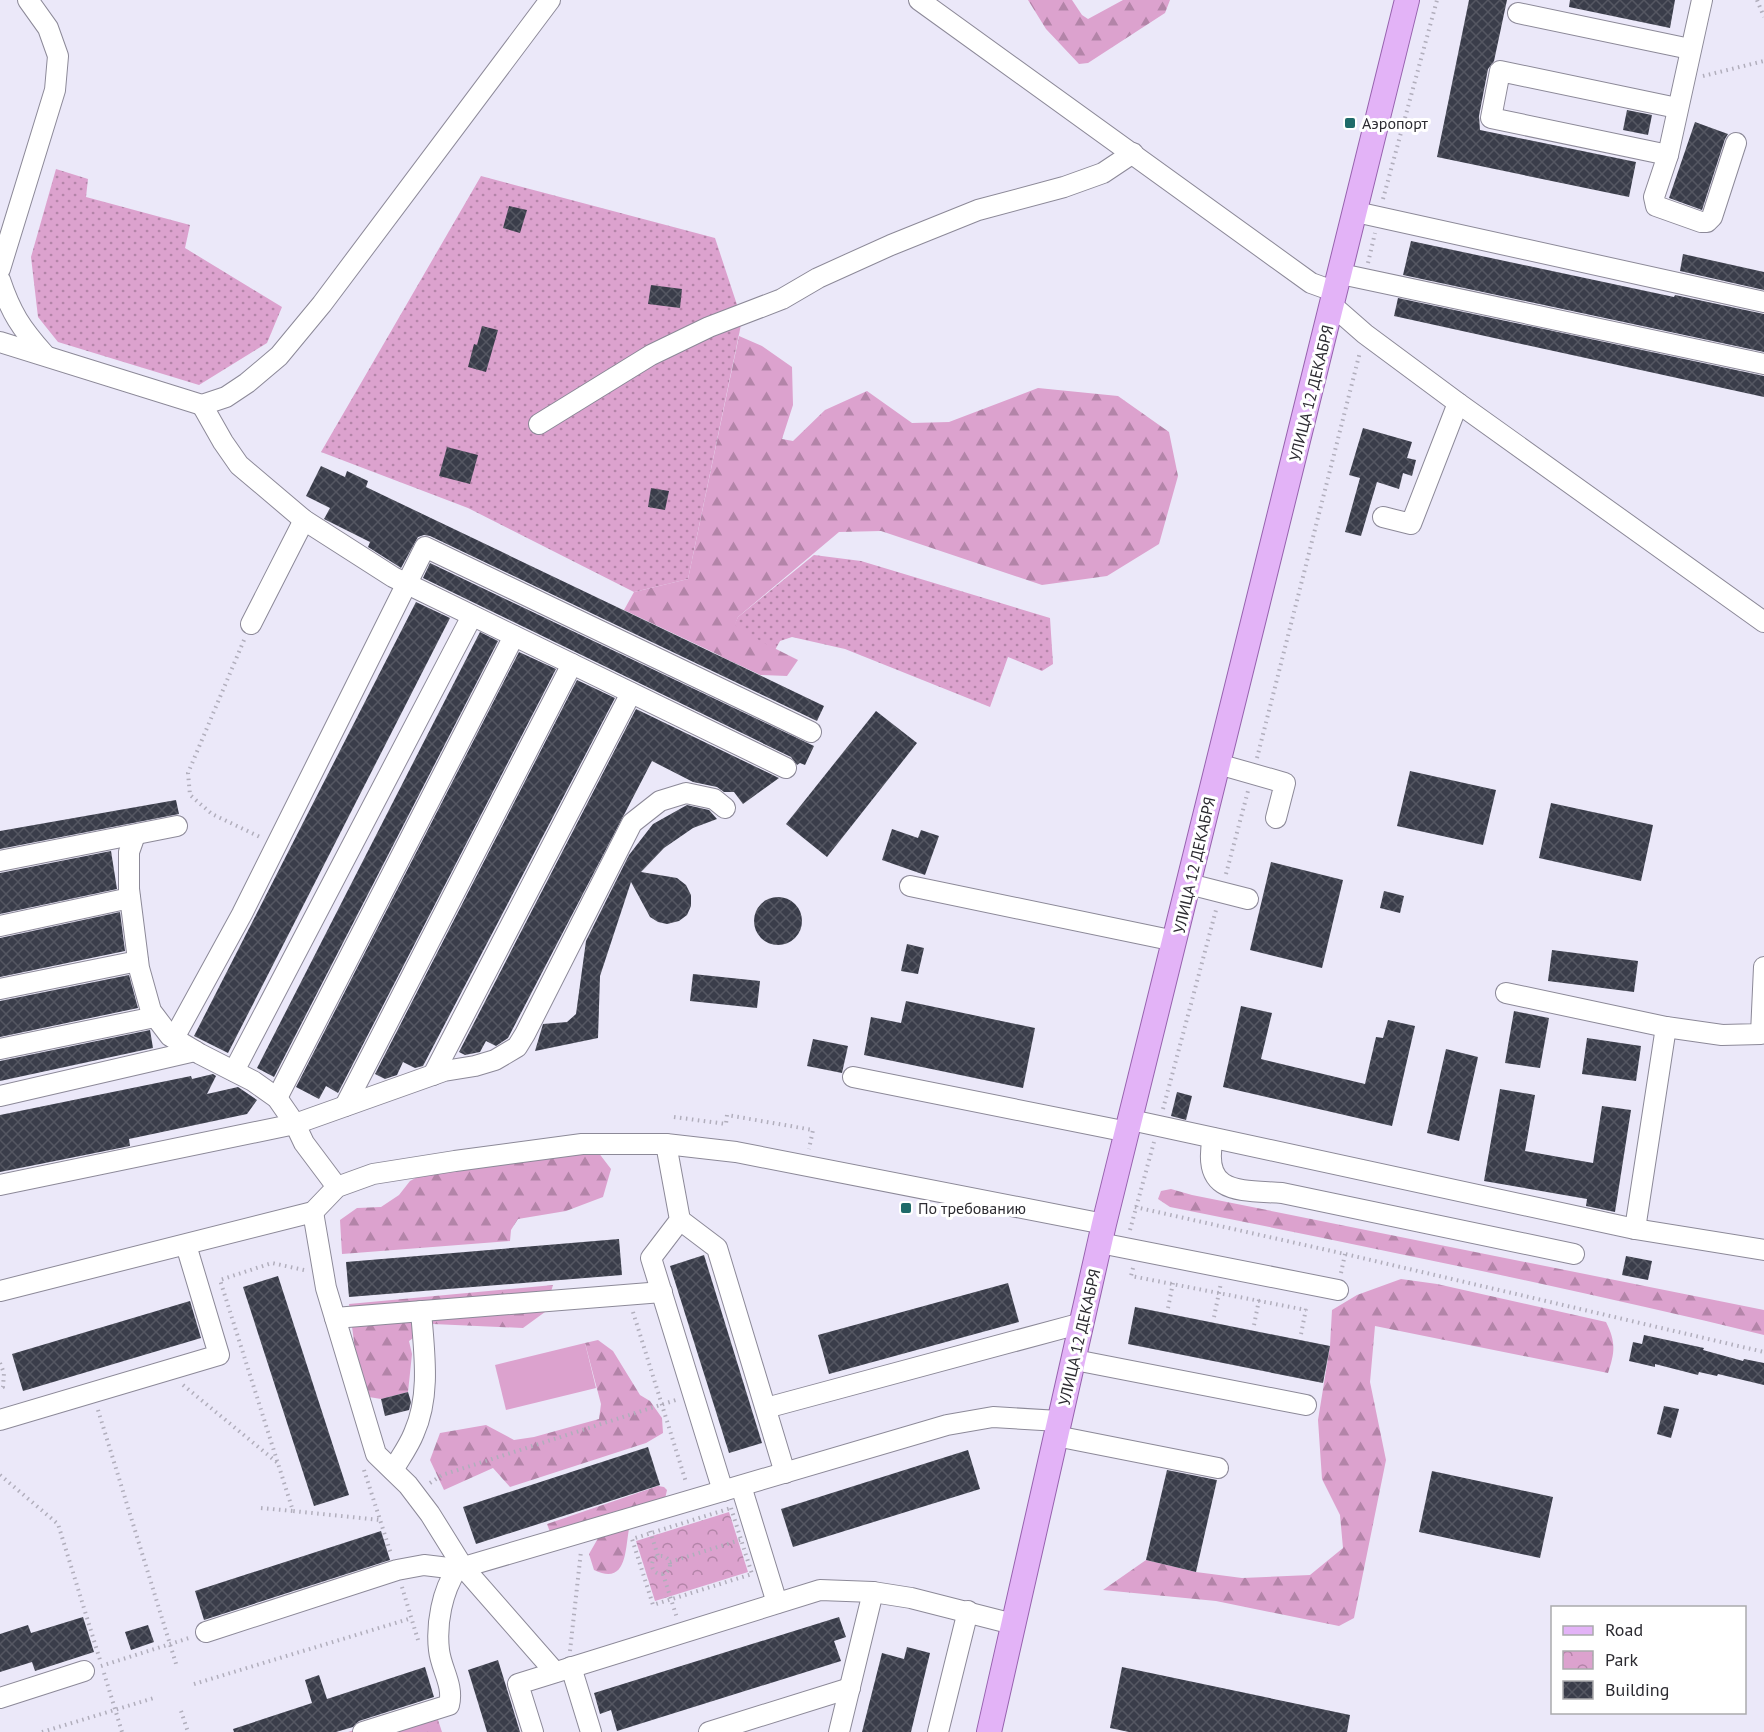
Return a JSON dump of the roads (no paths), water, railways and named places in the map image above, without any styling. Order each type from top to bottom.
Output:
[{"type":"main road","name":"УЛИЦА 12 ДЕКАБРЯ","points":[[989,1732],[1105,1223],[1218,764],[1336,291],[1367,214],[1407,0]]},
{"type":"street","points":[[0,269],[55,90],[58,56],[48,28],[28,0]]},
{"type":"street","points":[[0,342],[202,405],[226,397],[279,356],[322,304],[550,0]]},
{"type":"street","points":[[919,0],[1311,283],[1336,291],[1365,334],[1764,622]]},
{"type":"street","points":[[1702,0],[1668,155],[1653,197],[1654,204],[1659,208],[1704,223],[1712,217],[1736,143]]},
{"type":"street","points":[[1518,13],[1690,49]]},
{"type":"street","points":[[1668,155],[1491,118],[1500,71],[1677,108]]},
{"type":"street","points":[[539,424],[651,355],[710,327],[782,299],[818,278],[891,245],[978,210],[1064,187],[1103,172],[1133,153]]},
{"type":"street","points":[[1367,214],[1764,302]]},
{"type":"street","points":[[1336,291],[1364,277],[1764,364]]},
{"type":"street","points":[[0,280],[9,306],[24,332],[46,355]]},
{"type":"street","points":[[1383,518],[1411,524],[1458,403]]},
{"type":"street","points":[[202,405],[239,465],[304,520],[393,578],[786,768]]},
{"type":"street","points":[[251,624],[304,520]]},
{"type":"street","points":[[174,1038],[276,845],[425,547],[811,732]]},
{"type":"street","points":[[234,1071],[472,616]]},
{"type":"street","points":[[276,1098],[514,636]]},
{"type":"street","points":[[345,1106],[572,664]]},
{"type":"street","points":[[433,1075],[631,693]]},
{"type":"street","points":[[1218,764],[1285,783],[1276,818]]},
{"type":"street","points":[[0,1185],[295,1124],[433,1075],[495,1059],[517,1047],[525,1034],[632,823],[660,801],[686,794],[714,799],[725,808]]},
{"type":"street","points":[[0,861],[177,826]]},
{"type":"street","points":[[135,835],[129,852],[130,898],[138,961],[151,1011],[170,1036],[253,1081],[276,1098],[295,1124],[304,1143],[338,1187]]},
{"type":"street","points":[[1190,884],[1248,899]]},
{"type":"street","points":[[910,886],[1175,941]]},
{"type":"street","points":[[0,926],[130,898]]},
{"type":"street","points":[[0,989],[138,961]]},
{"type":"street","points":[[1506,993],[1666,1027],[1722,1035],[1761,1034],[1764,967]]},
{"type":"street","points":[[0,1049],[155,1017]]},
{"type":"street","points":[[1635,1229],[1666,1027]]},
{"type":"street","points":[[0,1096],[195,1051]]},
{"type":"street","points":[[853,1077],[1129,1126],[1214,1138],[1635,1229],[1764,1250]]},
{"type":"street","points":[[1214,1138],[1210,1155],[1213,1171],[1220,1182],[1233,1188],[1250,1193],[1282,1193],[1574,1254]]},
{"type":"street","points":[[0,1291],[313,1212],[338,1187],[373,1174],[582,1144],[666,1144],[736,1152],[1105,1223],[1136,1250],[1338,1290]]},
{"type":"street","points":[[666,1144],[680,1220],[717,1248],[786,1473]]},
{"type":"street","points":[[313,1212],[313,1267],[326,1288],[376,1454],[415,1494],[460,1568],[563,1670],[591,1732]]},
{"type":"street","points":[[680,1220],[651,1258],[693,1394],[777,1603]]},
{"type":"street","points":[[0,1420],[219,1356],[186,1245]]},
{"type":"street","points":[[335,1318],[662,1292]]},
{"type":"street","points":[[393,1470],[414,1434],[422,1410],[425,1371],[420,1311]]},
{"type":"street","points":[[766,1408],[1082,1323]]},
{"type":"street","points":[[1075,1360],[1306,1405]]},
{"type":"street","points":[[206,1632],[397,1570],[424,1565],[460,1568],[947,1425],[993,1417],[1057,1429],[1218,1468]]},
{"type":"street","points":[[363,1732],[448,1704],[452,1694],[439,1651],[440,1619],[445,1589],[460,1568]]},
{"type":"street","points":[[533,1732],[518,1684],[820,1590],[873,1592],[968,1611],[1013,1624]]},
{"type":"street","points":[[839,1732],[873,1592]]},
{"type":"street","points":[[938,1732],[968,1611]]},
{"type":"street","points":[[0,1698],[92,1669]]},
{"type":"street","points":[[709,1732],[850,1688]]},
{"type":"place","name":"Аэропорт","points":[[1350,123]]},
{"type":"place","name":"По требованию","points":[[906,1208]]}]
